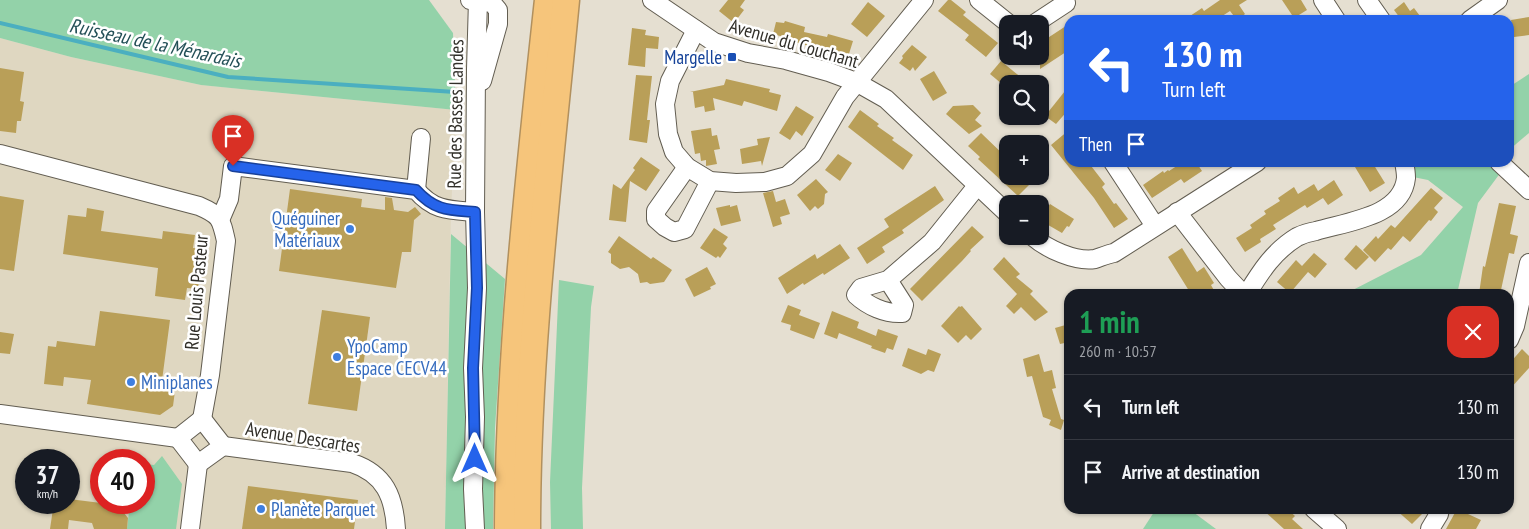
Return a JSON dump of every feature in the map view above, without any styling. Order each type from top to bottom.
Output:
[{"type":"highway","points":[[508,529],[511,422],[517,322],[548,0]]},
{"type":"highway","points":[[527,529],[534,345],[566,0]]},
{"type":"street","name":"Rue des Basses Landes","points":[[474,524],[475,417],[473,368],[477,288],[475,212],[476,98],[498,24],[498,10],[492,3],[476,0]]},
{"type":"street","name":"Avenue du Couchant","points":[[652,0],[714,42],[748,53],[786,60],[856,82],[886,99],[999,206]]},
{"type":"street","points":[[696,30],[670,81],[665,104],[668,134],[674,152],[687,167],[710,180],[736,183],[765,182],[787,176],[812,154],[845,97],[924,0]]},
{"type":"street","points":[[979,0],[999,16]]},
{"type":"street","points":[[1323,0],[1333,15]]},
{"type":"street","points":[[1367,0],[1378,15]]},
{"type":"street","points":[[1477,15],[1498,0]]},
{"type":"street","points":[[1048,15],[1066,3]]},
{"type":"street","points":[[416,190],[421,138]]},
{"type":"street","name":"Rue Louis Pasteur","points":[[0,154],[199,206],[214,212],[222,223],[226,241],[210,375],[202,419]]},
{"type":"street","points":[[220,220],[229,198],[233,166],[416,190],[424,199],[445,210],[475,212]]},
{"type":"street","points":[[687,167],[656,211],[656,219],[664,227],[674,232],[685,229],[710,180]]},
{"type":"street","points":[[1116,167],[1154,226]]},
{"type":"street","points":[[1042,245],[1066,256],[1093,259],[1114,252],[1248,167]]},
{"type":"street","points":[[1250,289],[1262,269],[1277,252],[1299,236],[1362,219],[1380,212],[1396,199],[1404,187],[1406,177],[1405,167]]},
{"type":"street","points":[[1504,167],[1529,190]]},
{"type":"street","points":[[888,280],[932,242],[977,186]]},
{"type":"street","points":[[1177,212],[1238,289]]},
{"type":"street","points":[[1514,328],[1529,263]]},
{"type":"street","points":[[0,414],[178,438],[198,464],[190,529]]},
{"type":"street","points":[[178,438],[202,419],[223,446],[198,464]]},
{"type":"street","name":"Avenue Descartes","points":[[223,446],[352,463],[364,467],[385,486],[391,498],[396,529]]},
{"type":"street","points":[[1320,514],[1337,529]]},
{"type":"street","points":[[1430,529],[1439,514]]},
{"type":"shaded area","points":[[0,38],[71,57],[201,85],[456,110],[451,211],[445,529],[0,529]]},
{"type":"green space","points":[[0,0],[429,0],[453,33],[456,110],[201,85],[71,57],[0,38]]},
{"type":"green space","points":[[1529,74],[1529,133],[1514,146],[1514,84]]},
{"type":"green space","points":[[1410,167],[1495,167],[1501,172],[1478,203],[1458,289],[1355,289],[1421,255],[1463,207],[1428,180],[1413,177]]},
{"type":"green space","points":[[451,234],[505,279],[495,428],[493,529],[445,529]]},
{"type":"green space","points":[[559,280],[594,286],[591,307],[582,488],[583,529],[551,529],[550,482]]},
{"type":"green space","points":[[162,456],[182,484],[176,529],[127,529],[129,514],[155,514],[155,464]]},
{"type":"green space","points":[[1153,514],[1196,514],[1216,529],[1143,529]]},
{"type":"building","points":[[728,0],[745,0],[740,7],[744,10],[734,23],[719,11]]},
{"type":"building","points":[[948,0],[951,0],[966,12],[963,15],[998,43],[986,57],[965,40],[969,35],[938,11]]},
{"type":"building","points":[[1220,0],[1247,0],[1239,5],[1245,14],[1244,15],[1233,15],[1230,11],[1224,15],[1192,15],[1202,8],[1204,11]]},
{"type":"building","points":[[1282,0],[1301,0],[1307,10],[1299,15],[1292,15]]},
{"type":"building","points":[[868,2],[885,16],[867,37],[851,24]]},
{"type":"building","points":[[1404,2],[1410,11],[1414,8],[1419,15],[1398,15],[1394,10]]},
{"type":"building","points":[[1529,17],[1529,35],[1514,37],[1514,20]]},
{"type":"building","points":[[785,21],[805,27],[804,32],[827,37],[828,34],[853,41],[848,57],[780,38],[780,36],[773,34],[776,22],[784,23]]},
{"type":"building","points":[[1064,27],[1064,53],[1049,63],[1049,37]]},
{"type":"building","points":[[632,28],[646,30],[645,35],[659,37],[658,49],[646,48],[645,67],[628,65]]},
{"type":"building","points":[[912,45],[927,57],[915,71],[913,67],[910,71],[899,63],[903,58],[902,56]]},
{"type":"building","points":[[999,63],[999,65],[1006,65],[1018,75],[999,75],[999,82],[990,74]]},
{"type":"building","points":[[0,68],[24,72],[20,101],[24,102],[21,121],[17,121],[16,133],[0,131]]},
{"type":"building","points":[[934,71],[947,93],[933,101],[920,79]]},
{"type":"building","points":[[636,75],[652,76],[647,120],[650,120],[647,143],[629,140]]},
{"type":"building","points":[[726,79],[770,89],[769,92],[781,95],[777,111],[744,101],[742,106],[713,98],[715,110],[705,112],[704,106],[695,108],[693,92],[690,92],[724,85]]},
{"type":"building","points":[[1064,92],[1064,115],[1056,124],[1049,119],[1049,111]]},
{"type":"building","points":[[973,105],[981,113],[975,120],[982,126],[969,134],[946,114],[953,106]]},
{"type":"building","points":[[796,106],[814,117],[802,136],[796,131],[790,140],[779,133]]},
{"type":"building","points":[[860,110],[879,124],[877,126],[894,138],[892,140],[913,155],[903,170],[848,127]]},
{"type":"building","points":[[711,128],[712,136],[717,135],[720,149],[714,150],[717,164],[706,166],[706,160],[701,161],[700,153],[695,154],[691,131]]},
{"type":"building","points":[[981,133],[999,150],[999,178],[978,159],[980,157],[968,146]]},
{"type":"building","points":[[1064,134],[1064,161],[1051,145]]},
{"type":"building","points":[[770,137],[762,166],[761,161],[742,164],[740,149],[758,145],[757,139]]},
{"type":"building","points":[[838,154],[852,163],[840,181],[825,170]]},
{"type":"building","points":[[641,157],[660,170],[646,191],[630,181],[626,222],[609,220],[613,184],[621,189],[635,170],[633,168]]},
{"type":"building","points":[[1069,167],[1092,167],[1105,184],[1102,187],[1128,219],[1114,228],[1094,198]]},
{"type":"building","points":[[1175,167],[1199,167],[1202,171],[1184,183],[1181,179],[1152,198],[1143,185],[1163,171],[1164,173]]},
{"type":"building","points":[[1355,167],[1375,167],[1385,183],[1370,192]]},
{"type":"building","points":[[816,179],[828,192],[825,194],[824,204],[818,209],[815,206],[810,211],[797,195]]},
{"type":"building","points":[[1334,180],[1343,195],[1328,205],[1323,198],[1307,208],[1305,205],[1273,225],[1276,229],[1260,239],[1261,242],[1245,252],[1236,238],[1252,228],[1250,225],[1266,214],[1264,211],[1280,201],[1278,198],[1294,187],[1298,194],[1314,184],[1318,191]]},
{"type":"building","points":[[1006,185],[1029,185],[1019,195]]},
{"type":"building","points":[[935,186],[944,200],[902,230],[904,233],[882,247],[885,252],[867,264],[857,248],[889,227],[884,219]]},
{"type":"building","points":[[1431,188],[1443,198],[1434,208],[1438,212],[1410,242],[1403,236],[1391,250],[1388,248],[1375,262],[1363,250],[1376,236],[1378,239],[1391,225],[1395,228]]},
{"type":"building","points":[[290,189],[362,199],[361,207],[385,210],[385,197],[392,198],[394,210],[408,212],[415,207],[421,214],[414,220],[411,252],[402,252],[396,288],[279,271]]},
{"type":"building","points":[[773,191],[776,202],[785,199],[790,214],[780,217],[782,224],[773,227],[763,193]]},
{"type":"building","points":[[0,196],[24,200],[14,271],[0,269]]},
{"type":"building","points":[[1499,203],[1516,206],[1510,234],[1518,236],[1514,254],[1509,253],[1501,289],[1480,289],[1483,266],[1485,267]]},
{"type":"building","points":[[1050,204],[1074,219],[1062,233],[1049,225]]},
{"type":"building","points":[[730,205],[730,207],[737,205],[741,221],[721,226],[716,208]]},
{"type":"building","points":[[87,208],[104,211],[101,231],[162,239],[163,231],[195,235],[193,248],[203,249],[198,289],[187,288],[185,300],[155,296],[158,268],[63,254],[68,215],[86,217]]},
{"type":"building","points":[[972,226],[984,237],[922,301],[910,289]]},
{"type":"building","points":[[714,228],[728,237],[723,244],[727,248],[720,258],[718,256],[716,258],[700,248]]},
{"type":"building","points":[[619,236],[651,259],[653,257],[672,270],[664,282],[640,283],[638,274],[629,267],[620,269],[611,263],[611,254],[608,252]]},
{"type":"building","points":[[840,244],[850,258],[824,275],[823,273],[804,285],[803,283],[787,294],[778,278],[815,254],[817,259]]},
{"type":"building","points":[[1356,245],[1369,257],[1356,270],[1344,259]]},
{"type":"building","points":[[1182,248],[1197,272],[1204,267],[1214,283],[1211,285],[1213,289],[1188,289],[1168,257]]},
{"type":"building","points":[[1314,253],[1327,264],[1315,278],[1308,272],[1293,289],[1285,289],[1277,282],[1296,260],[1302,266]]},
{"type":"building","points":[[1004,257],[1020,274],[1016,277],[1033,291],[1030,294],[1048,312],[1035,321],[1021,307],[1014,314],[1006,306],[1017,294],[993,269]]},
{"type":"building","points":[[707,267],[716,284],[710,287],[711,289],[694,297],[685,279]]},
{"type":"building","points":[[788,305],[801,310],[799,315],[820,323],[814,339],[790,330],[791,325],[781,322]]},
{"type":"building","points":[[959,306],[962,306],[982,329],[971,340],[966,335],[958,343],[941,326]]},
{"type":"building","points":[[322,310],[370,317],[357,411],[308,404]]},
{"type":"building","points":[[100,311],[170,320],[161,388],[175,391],[173,406],[160,415],[87,404],[91,380],[64,377],[63,386],[44,384],[48,346],[56,347],[57,341],[95,346]]},
{"type":"building","points":[[832,311],[859,322],[857,328],[876,336],[878,329],[898,336],[893,350],[887,348],[885,353],[839,333],[837,339],[824,334]]},
{"type":"building","points":[[1064,325],[1064,343],[1060,344],[1055,328]]},
{"type":"building","points":[[0,332],[14,334],[10,354],[0,353]]},
{"type":"building","points":[[908,348],[926,355],[928,349],[941,354],[934,372],[928,370],[921,374],[902,366]]},
{"type":"building","points":[[1522,349],[1529,356],[1529,368],[1514,384],[1514,358]]},
{"type":"building","points":[[1039,354],[1044,372],[1052,370],[1056,388],[1052,389],[1061,419],[1064,420],[1061,430],[1049,425],[1051,420],[1043,417],[1032,376],[1027,377],[1023,359]]},
{"type":"building","points":[[248,486],[358,500],[354,529],[242,529]]},
{"type":"building","points":[[80,500],[90,502],[90,514],[125,514],[128,518],[127,529],[94,529],[92,523],[69,520],[68,529],[50,529],[52,514],[80,514]]},
{"type":"building","points":[[1268,514],[1293,514],[1295,516],[1292,519],[1303,529],[1284,529]]},
{"type":"building","points":[[1401,514],[1422,514],[1412,524]]},
{"type":"building","points":[[1454,514],[1468,514],[1481,520],[1476,529],[1446,529]]},
{"type":"waterway","name":"Ruisseau de la Ménardais","points":[[0,23],[228,77],[455,92]]},
{"type":"place","name":"Margelle","points":[[732,57]]},
{"type":"place","name":"Quéguiner Matériaux","points":[[350,229]]},
{"type":"place","name":"YpoCamp Espace CECV44","points":[[337,357]]},
{"type":"place","name":"Miniplanes","points":[[131,382]]},
{"type":"place","name":"Planète Parquet","points":[[261,509]]},
{"type":"route","points":[[233,166],[416,190],[424,199],[445,210],[475,212],[477,288],[473,368],[475,459]]}]
